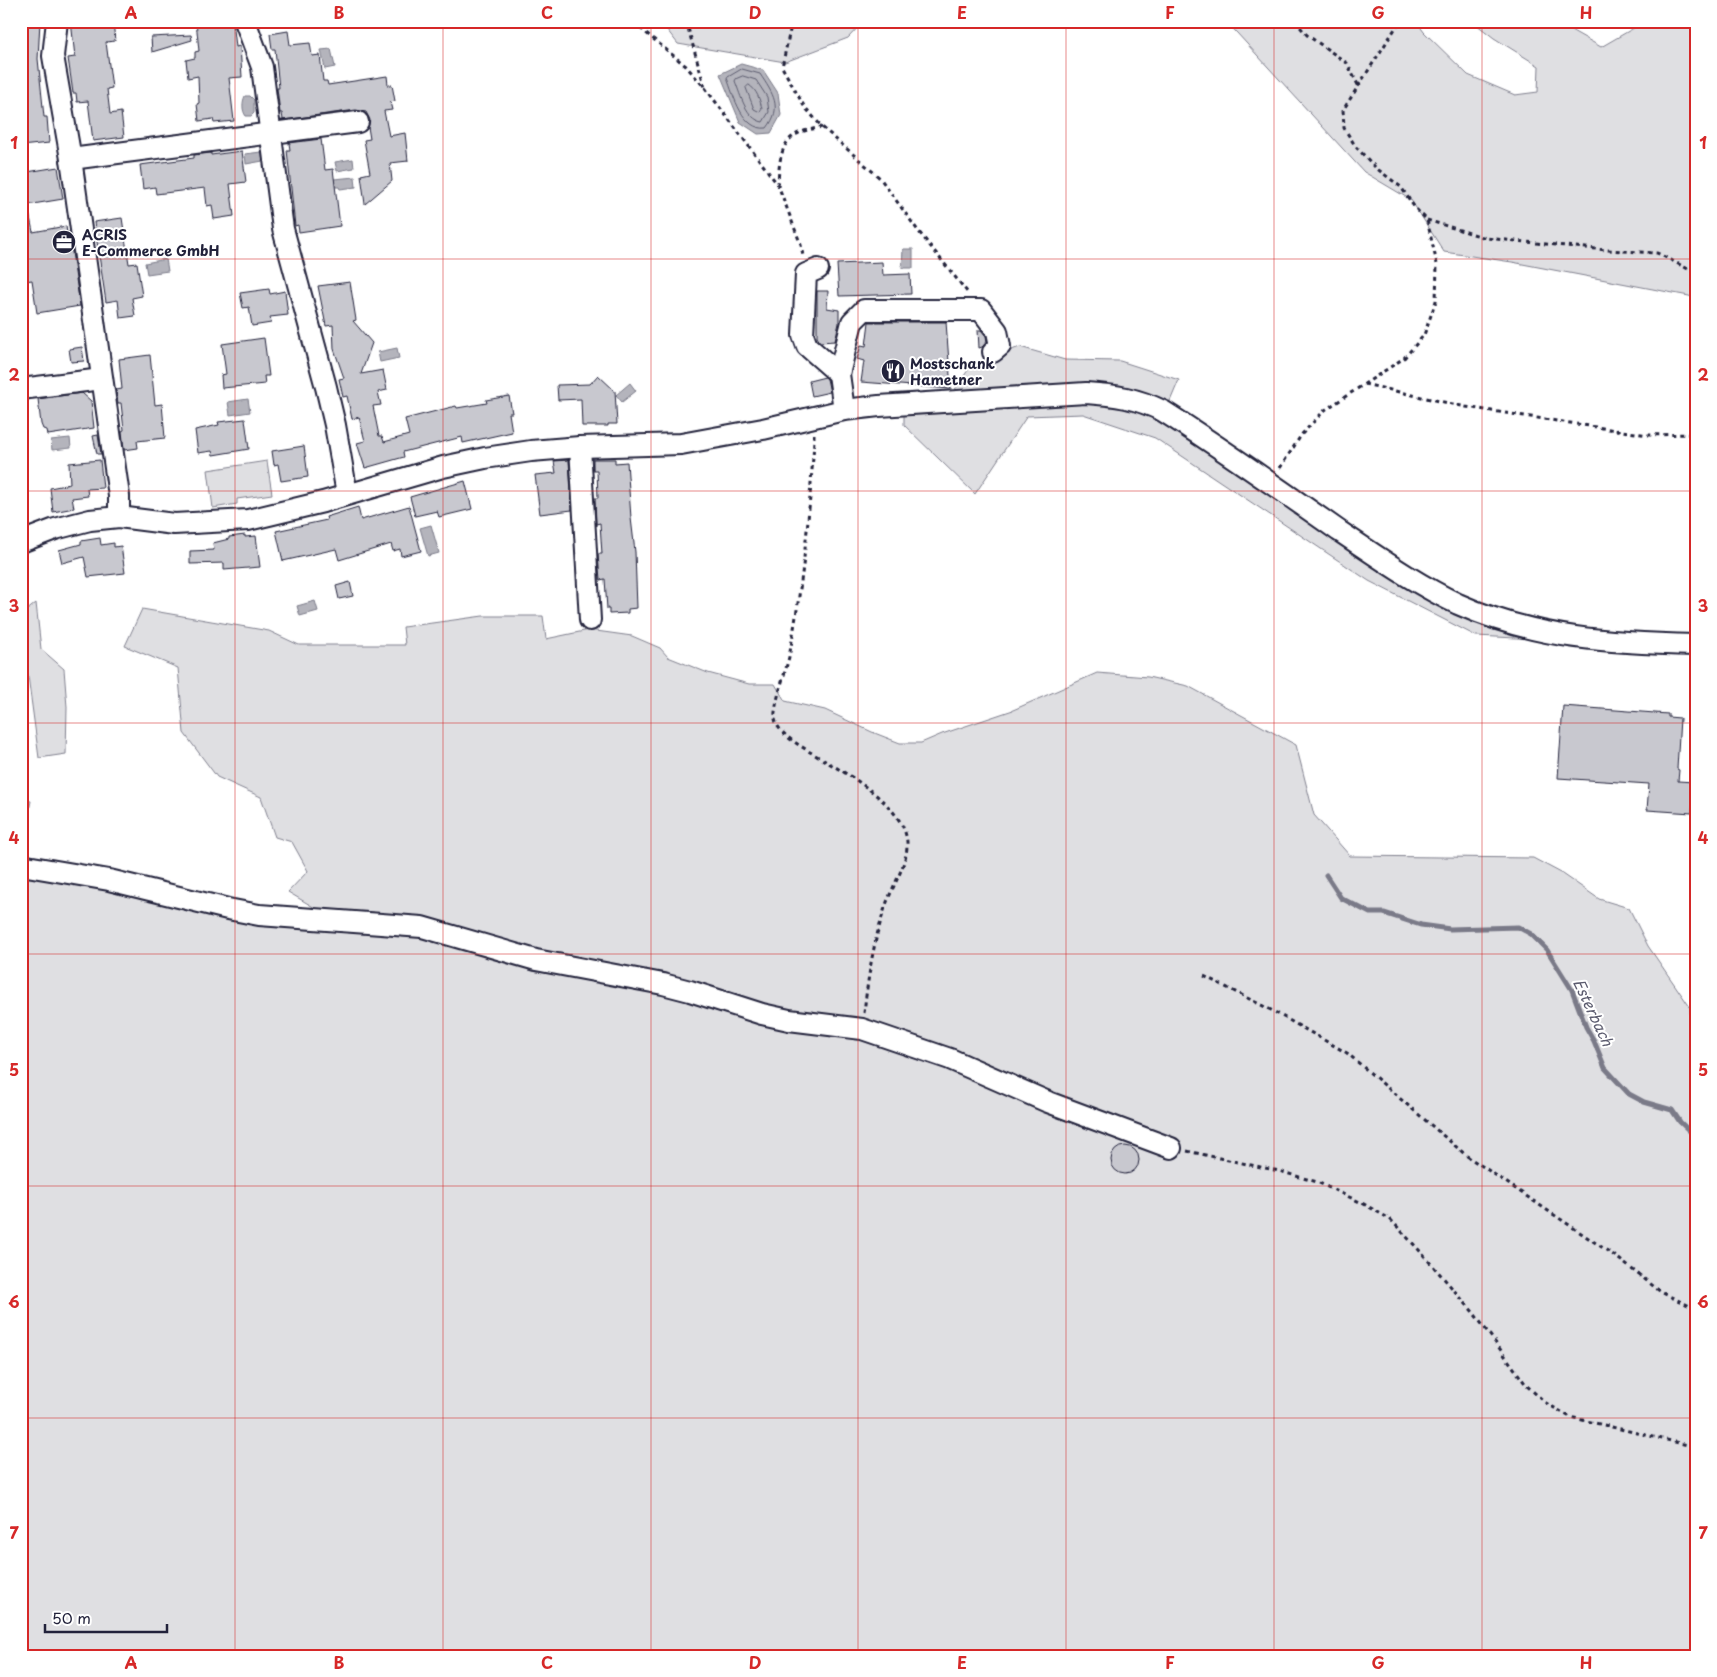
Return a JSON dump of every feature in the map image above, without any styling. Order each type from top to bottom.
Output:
[{"type":"street","points":[[56,21],[53,56],[71,159],[119,496],[119,517]]},
{"type":"street","points":[[245,21],[262,67],[282,229],[326,387],[335,425],[347,494]]},
{"type":"street","points":[[71,159],[358,122]]},
{"type":"street","points":[[812,272],[804,335],[807,346],[839,374]]},
{"type":"street","points":[[844,410],[839,374],[852,322],[864,310],[981,310],[997,331],[1000,346],[993,352]]},
{"type":"street","points":[[21,388],[102,379]]},
{"type":"street","points":[[21,542],[55,529],[90,520],[119,517],[174,524],[248,520],[323,502],[443,467],[531,451],[580,447],[681,444],[763,429],[811,416],[879,406],[1057,393],[1113,394],[1142,401],[1163,411],[1271,483],[1397,571],[1459,604],[1501,619],[1561,636],[1597,641],[1696,645]]},
{"type":"street","points":[[580,447],[590,620]]},
{"type":"street","points":[[21,865],[108,880],[259,915],[422,927],[536,960],[663,984],[762,1014],[789,1020],[862,1029],[950,1059],[1048,1102],[1171,1148]]},
{"type":"path","points":[[686,21],[706,89]]},
{"type":"path","points":[[792,21],[782,67],[804,106],[822,127],[880,178],[919,232],[981,310]]},
{"type":"path","points":[[1295,21],[1307,35],[1347,63],[1358,86]]},
{"type":"path","points":[[1400,21],[1343,110],[1344,128],[1356,147],[1376,168],[1401,187],[1415,208],[1427,220],[1486,238],[1606,250],[1658,253],[1696,273]]},
{"type":"path","points":[[634,23],[686,66],[706,89],[778,185],[812,272]]},
{"type":"path","points":[[778,185],[780,158],[787,141],[798,133],[822,127]]},
{"type":"path","points":[[1271,483],[1302,434],[1325,410],[1404,358],[1424,334],[1436,301],[1437,264],[1427,220]]},
{"type":"path","points":[[1364,384],[1466,407],[1648,435],[1696,434]]},
{"type":"path","points":[[811,416],[814,437],[802,577],[787,669],[775,710],[775,720],[793,741],[868,789],[892,810],[904,827],[907,842],[906,858],[887,903],[875,944],[870,964],[862,1029]]},
{"type":"path","points":[[1204,976],[1271,1010],[1346,1053],[1467,1156],[1615,1256],[1660,1292],[1696,1309]]},
{"type":"path","points":[[1171,1148],[1279,1171],[1317,1182],[1362,1203],[1390,1219],[1420,1250],[1473,1312],[1527,1386],[1546,1404],[1570,1417],[1696,1447]]},
{"type":"shaded area","points":[[660,21],[864,21],[848,38],[785,62],[678,44]]},
{"type":"shaded area","points":[[1226,21],[1416,21],[1424,32],[1468,75],[1515,95],[1538,92],[1539,66],[1494,38],[1472,21],[1555,21],[1601,47],[1646,21],[1696,21],[1696,299],[1689,296],[1512,262],[1444,252],[1411,200],[1364,172]]},
{"type":"shaded area","points":[[1020,347],[1065,360],[1120,361],[1179,380],[1168,406],[1136,390],[1091,387],[950,397],[972,364]]},
{"type":"shaded area","points":[[1088,398],[1137,405],[1341,541],[1556,640],[1476,636],[1369,581],[1155,438],[1083,414],[1027,416],[975,494],[904,425],[904,413]]},
{"type":"shaded area","points":[[267,461],[272,494],[237,499],[237,504],[213,508],[208,470]]},
{"type":"shaded area","points":[[36,603],[41,649],[64,669],[67,707],[66,754],[39,758],[26,661],[21,659],[21,615]]},
{"type":"shaded area","points":[[142,609],[269,631],[299,645],[405,645],[403,627],[483,616],[543,616],[546,639],[589,630],[632,636],[660,648],[668,657],[708,673],[749,684],[775,684],[785,701],[825,710],[900,743],[921,743],[1013,710],[1097,673],[1148,677],[1188,686],[1296,745],[1314,815],[1350,856],[1533,858],[1563,874],[1599,899],[1629,908],[1648,946],[1690,1007],[1692,1054],[1696,1061],[1696,1656],[21,1656],[21,865],[245,912],[322,912],[288,892],[308,871],[292,842],[275,837],[261,797],[217,777],[184,733],[178,668],[125,646]]},
{"type":"shaded area","points":[[21,799],[31,801],[21,851]]},
{"type":"water","points":[[331,49],[335,67],[325,69],[321,50]]},
{"type":"water","points":[[741,64],[763,70],[778,93],[781,115],[771,133],[758,134],[740,122],[720,74]]},
{"type":"water","points":[[245,96],[250,96],[254,100],[254,113],[251,116],[246,116],[244,112]]},
{"type":"water","points":[[261,152],[263,161],[246,164],[245,154]]},
{"type":"water","points":[[353,159],[354,168],[337,171],[335,162]]},
{"type":"water","points":[[355,177],[356,187],[340,189],[335,187],[334,179]]},
{"type":"water","points":[[903,249],[913,249],[913,268],[902,268]]},
{"type":"water","points":[[166,259],[168,271],[147,274],[145,263]]},
{"type":"water","points":[[397,348],[399,358],[380,362],[378,352]]},
{"type":"water","points":[[630,383],[636,391],[622,402],[616,395]]},
{"type":"water","points":[[248,399],[250,412],[230,415],[228,402]]},
{"type":"water","points":[[70,438],[71,448],[52,450],[51,440]]},
{"type":"water","points":[[431,525],[439,553],[428,556],[420,528]]},
{"type":"water","points":[[315,601],[318,611],[300,616],[297,606]]},
{"type":"building","points":[[21,21],[40,21],[38,59],[44,117],[47,117],[49,143],[21,146]]},
{"type":"building","points":[[71,21],[113,21],[115,41],[106,42],[112,88],[107,89],[110,114],[121,112],[124,137],[93,141],[88,101],[77,102],[76,93],[73,93],[68,58],[75,57]]},
{"type":"building","points":[[196,21],[233,21],[236,47],[240,46],[242,77],[229,78],[234,121],[214,123],[213,119],[199,121],[197,104],[199,103],[198,76],[188,78],[186,60],[195,58],[195,52],[199,51]]},
{"type":"building","points":[[288,31],[290,45],[310,43],[312,56],[320,55],[323,81],[327,81],[328,85],[387,76],[388,85],[392,85],[395,101],[390,102],[392,110],[384,111],[389,136],[405,133],[408,161],[390,163],[392,181],[365,204],[361,175],[370,173],[364,140],[370,139],[368,127],[370,120],[366,112],[356,110],[283,120],[282,113],[280,113],[277,88],[279,88],[275,49],[272,49],[270,34]]},
{"type":"building","points":[[191,35],[192,40],[152,52],[151,37]]},
{"type":"building","points":[[321,139],[325,170],[333,169],[340,226],[299,232],[298,225],[295,226],[287,150],[290,150],[289,143]]},
{"type":"building","points":[[242,151],[246,182],[230,184],[234,216],[214,219],[212,205],[207,206],[205,188],[156,194],[155,187],[143,189],[140,165],[194,158],[194,155]]},
{"type":"building","points":[[58,167],[63,199],[21,206],[21,173]]},
{"type":"building","points":[[28,207],[33,232],[66,226],[67,233],[69,232],[80,306],[37,313],[32,280],[25,281],[21,252],[21,208]]},
{"type":"building","points":[[122,218],[129,264],[137,263],[142,296],[132,298],[135,316],[120,318],[118,300],[106,302],[94,222]]},
{"type":"building","points":[[882,262],[883,275],[910,274],[911,294],[839,296],[837,264]]},
{"type":"building","points":[[350,282],[356,320],[353,321],[372,343],[361,374],[383,370],[387,390],[378,392],[381,405],[373,406],[379,436],[382,436],[384,442],[409,435],[405,419],[456,406],[457,408],[487,403],[486,400],[509,396],[512,413],[509,413],[512,432],[463,443],[462,437],[403,452],[404,457],[365,468],[357,443],[365,441],[359,417],[352,419],[347,396],[343,397],[339,379],[344,378],[334,349],[333,325],[326,326],[318,286]]},
{"type":"building","points":[[269,289],[270,294],[285,291],[288,315],[270,317],[271,323],[252,326],[249,307],[243,308],[240,293]]},
{"type":"building","points":[[817,291],[828,291],[827,308],[839,310],[839,323],[835,341],[820,342],[817,337]]},
{"type":"building","points":[[869,322],[946,322],[951,389],[861,382],[864,361],[857,359],[861,345],[866,346]]},
{"type":"building","points":[[978,330],[981,330],[986,336],[987,342],[979,348]]},
{"type":"building","points":[[264,338],[269,376],[264,376],[265,384],[222,388],[221,375],[226,374],[222,344]]},
{"type":"building","points":[[82,347],[84,361],[71,362],[69,349]]},
{"type":"building","points":[[150,355],[155,405],[162,404],[165,438],[137,441],[138,448],[124,450],[121,403],[118,403],[116,390],[122,389],[119,359]]},
{"type":"building","points":[[598,375],[615,391],[617,424],[582,426],[581,399],[558,400],[557,385],[590,384]]},
{"type":"building","points":[[825,377],[830,392],[812,396],[809,381]]},
{"type":"building","points":[[82,393],[91,401],[94,428],[48,435],[47,430],[43,429],[41,424],[38,399]]},
{"type":"building","points":[[245,419],[249,449],[213,455],[212,451],[198,453],[195,430],[219,425],[218,422]]},
{"type":"building","points":[[98,435],[101,454],[97,454],[93,436]]},
{"type":"building","points":[[304,446],[308,477],[281,481],[278,464],[274,465],[272,451]]},
{"type":"building","points":[[593,459],[615,459],[615,463],[627,462],[635,552],[637,608],[628,609],[628,613],[609,614],[605,579],[600,580],[598,554],[602,554],[600,523],[596,524],[595,498],[598,498],[597,470],[593,470]]},
{"type":"building","points":[[100,460],[103,488],[87,489],[88,496],[72,498],[74,508],[53,512],[50,488],[70,484],[69,463]]},
{"type":"building","points":[[569,460],[572,510],[540,514],[535,475],[556,473],[554,461]]},
{"type":"building","points":[[465,481],[472,509],[439,517],[437,511],[415,516],[410,497]]},
{"type":"building","points":[[409,506],[421,551],[401,556],[400,549],[393,551],[391,544],[339,560],[336,549],[283,561],[276,531],[327,520],[326,517],[358,507],[361,520]]},
{"type":"building","points":[[245,535],[245,537],[256,536],[260,567],[224,570],[224,563],[190,564],[190,551],[214,550],[213,543],[229,539],[229,537]]},
{"type":"building","points":[[100,538],[101,545],[114,543],[114,547],[121,546],[125,573],[88,577],[84,557],[62,563],[59,550],[81,544],[81,541]]},
{"type":"building","points":[[350,582],[353,596],[339,599],[336,586]]},
{"type":"building","points":[[1563,706],[1668,714],[1668,717],[1680,718],[1678,781],[1694,782],[1692,813],[1647,810],[1649,784],[1558,778]]},
{"type":"building","points":[[1125,1146],[1135,1150],[1139,1160],[1135,1170],[1125,1174],[1115,1170],[1111,1160],[1115,1150]]},
{"type":"waterway","name":"Esterbach","points":[[1326,875],[1341,898],[1370,913],[1384,913],[1421,925],[1450,929],[1518,927],[1531,934],[1547,950],[1572,990],[1586,1027],[1605,1068],[1629,1094],[1644,1102],[1672,1110],[1680,1122],[1696,1137]]},
{"type":"place","name":"ACRIS E-Commerce GmbH","points":[[64,242]]},
{"type":"place","name":"Mostschank Hametner","points":[[893,371]]}]
